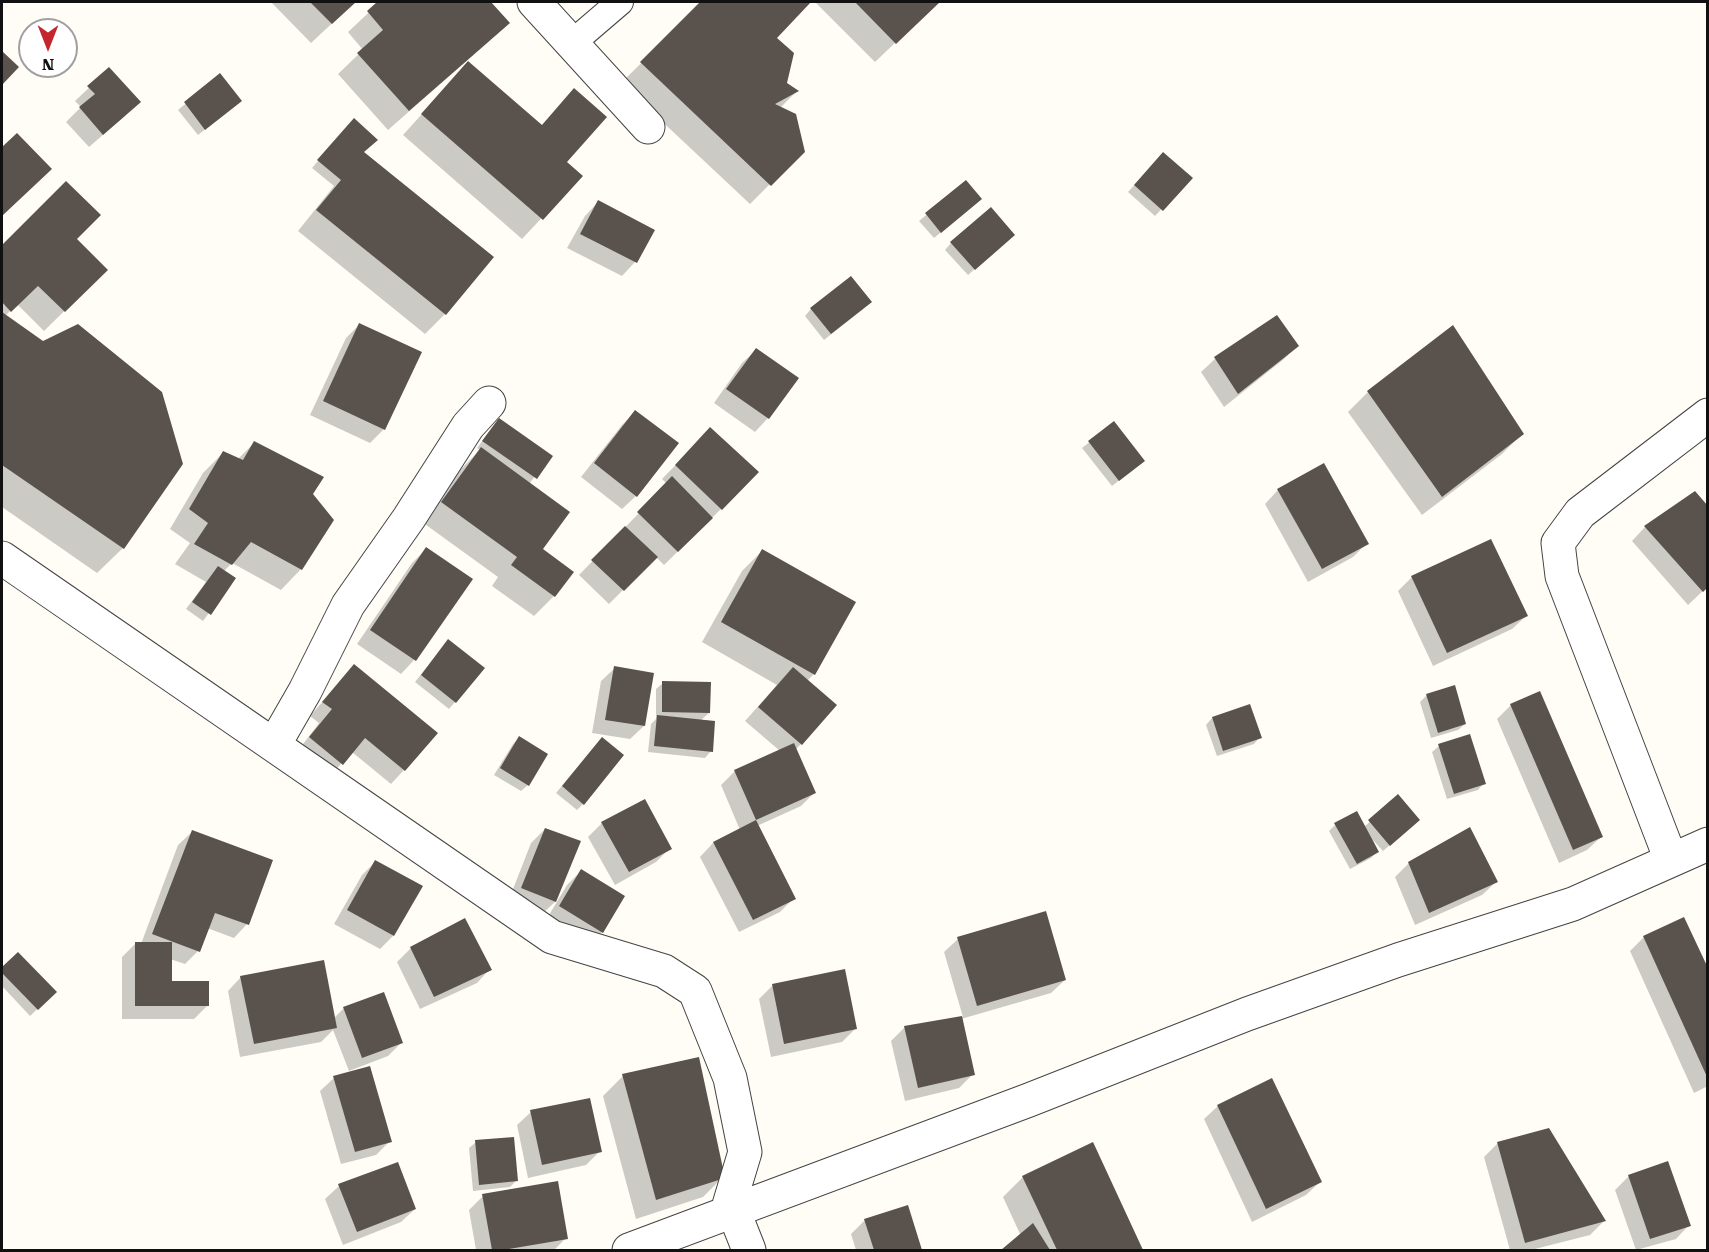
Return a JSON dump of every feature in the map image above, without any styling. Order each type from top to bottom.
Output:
[{"type":"street","points":[[534,2],[648,127]]},
{"type":"street","points":[[274,745],[305,692],[348,604],[409,518],[468,426],[489,403]]},
{"type":"street","points":[[1671,860],[1562,576],[1558,543],[1580,513],[1707,415]]},
{"type":"street","points":[[2,558],[552,937],[664,971],[695,991],[730,1078],[745,1152],[730,1214],[749,1251]]},
{"type":"street","points":[[629,1251],[1029,1100],[1247,1014],[1398,960],[1573,904],[1707,844]]},
{"type":"lane","points":[[571,44],[620,2]]},
{"type":"building","points":[[310,2],[356,2],[332,24]]},
{"type":"building","points":[[377,2],[491,2],[510,23],[409,111],[357,53],[383,30],[367,11]]},
{"type":"building","points":[[700,2],[811,2],[777,38],[794,53],[787,83],[799,91],[775,104],[796,114],[805,152],[771,186],[640,62]]},
{"type":"building","points":[[855,2],[940,2],[896,44]]},
{"type":"building","points":[[2,51],[18,68],[2,85]]},
{"type":"building","points":[[468,61],[542,125],[574,88],[607,117],[567,162],[583,176],[543,220],[421,114]]},
{"type":"building","points":[[109,67],[141,102],[103,135],[79,107],[95,94],[87,86]]},
{"type":"building","points":[[220,73],[242,101],[205,130],[184,102]]},
{"type":"building","points":[[354,118],[378,140],[364,152],[494,257],[446,315],[316,210],[341,180],[317,160]]},
{"type":"building","points":[[17,133],[52,169],[2,216],[2,147]]},
{"type":"building","points":[[1163,152],[1193,178],[1163,211],[1134,185]]},
{"type":"building","points":[[966,180],[982,199],[941,233],[925,213]]},
{"type":"building","points":[[66,181],[101,215],[77,239],[108,270],[65,312],[38,286],[11,312],[2,302],[2,245]]},
{"type":"building","points":[[598,200],[655,230],[637,263],[580,234]]},
{"type":"building","points":[[991,207],[1015,235],[975,270],[950,242]]},
{"type":"building","points":[[851,276],[872,302],[831,334],[810,308]]},
{"type":"building","points":[[2,312],[43,341],[78,324],[162,392],[183,464],[124,549],[2,465]]},
{"type":"building","points":[[1277,315],[1299,346],[1238,394],[1214,357]]},
{"type":"building","points":[[359,323],[422,352],[385,430],[323,401]]},
{"type":"building","points":[[1453,325],[1524,434],[1442,497],[1367,391]]},
{"type":"building","points":[[756,348],[799,378],[769,419],[726,389]]},
{"type":"building","points":[[635,410],[679,443],[637,497],[594,463]]},
{"type":"building","points":[[499,418],[553,456],[537,479],[482,441]]},
{"type":"building","points":[[1114,421],[1145,461],[1119,481],[1088,441]]},
{"type":"building","points":[[710,427],[759,472],[722,510],[675,465]]},
{"type":"building","points":[[254,441],[324,477],[313,494],[334,520],[302,570],[251,542],[232,565],[194,544],[208,523],[189,509],[223,451],[243,460]]},
{"type":"building","points":[[481,447],[570,512],[543,549],[574,572],[555,597],[511,565],[517,557],[441,502]]},
{"type":"building","points":[[1324,463],[1369,544],[1322,569],[1277,489]]},
{"type":"building","points":[[672,476],[713,518],[678,552],[637,512]]},
{"type":"building","points":[[1695,491],[1708,506],[1708,587],[1703,592],[1644,526]]},
{"type":"building","points":[[625,526],[658,557],[624,591],[591,560]]},
{"type":"building","points":[[1491,539],[1528,616],[1447,653],[1411,576]]},
{"type":"building","points":[[426,547],[473,579],[416,661],[370,630]]},
{"type":"building","points":[[762,549],[856,602],[815,675],[721,622]]},
{"type":"building","points":[[218,566],[236,578],[211,615],[192,602]]},
{"type":"building","points":[[448,639],[485,668],[456,703],[421,675]]},
{"type":"building","points":[[354,664],[438,733],[405,771],[365,738],[343,765],[309,737],[332,709],[322,702]]},
{"type":"building","points":[[614,666],[654,673],[645,726],[605,720]]},
{"type":"building","points":[[793,667],[837,705],[802,745],[758,707]]},
{"type":"building","points":[[662,681],[711,682],[710,713],[662,712]]},
{"type":"building","points":[[1455,685],[1466,724],[1438,733],[1426,694]]},
{"type":"building","points":[[1540,691],[1603,837],[1573,850],[1510,704]]},
{"type":"building","points":[[1250,704],[1262,738],[1223,751],[1212,717]]},
{"type":"building","points":[[657,715],[715,721],[713,752],[654,746]]},
{"type":"building","points":[[1470,734],[1486,784],[1454,794],[1438,744]]},
{"type":"building","points":[[519,736],[548,754],[529,786],[500,768]]},
{"type":"building","points":[[602,737],[624,755],[584,805],[562,786]]},
{"type":"building","points":[[794,743],[816,793],[756,820],[734,770]]},
{"type":"building","points":[[1398,794],[1420,820],[1390,846],[1368,820]]},
{"type":"building","points":[[645,799],[672,849],[629,872],[601,822]]},
{"type":"building","points":[[1357,811],[1379,852],[1357,864],[1334,823]]},
{"type":"building","points":[[756,820],[796,899],[753,920],[713,842]]},
{"type":"building","points":[[1470,827],[1498,882],[1429,913],[1408,862]]},
{"type":"building","points":[[545,828],[581,841],[556,902],[521,888]]},
{"type":"building","points":[[192,830],[273,860],[249,925],[215,913],[200,952],[152,934]]},
{"type":"building","points":[[375,860],[423,886],[394,936],[347,910]]},
{"type":"building","points":[[581,869],[625,896],[603,933],[559,906]]},
{"type":"building","points":[[1046,911],[1066,980],[977,1006],[957,937]]},
{"type":"building","points":[[1684,917],[1708,968],[1708,1079],[1643,936]]},
{"type":"building","points":[[465,918],[492,970],[434,997],[410,947]]},
{"type":"building","points":[[135,942],[172,942],[172,981],[209,981],[209,1006],[135,1006]]},
{"type":"building","points":[[18,952],[57,992],[38,1010],[2,973],[2,967]]},
{"type":"building","points":[[324,960],[337,1028],[254,1044],[240,976]]},
{"type":"building","points":[[845,969],[857,1029],[784,1044],[772,984]]},
{"type":"building","points":[[384,992],[403,1043],[362,1058],[343,1007]]},
{"type":"building","points":[[962,1016],[975,1075],[918,1088],[904,1026]]},
{"type":"building","points":[[699,1057],[725,1178],[656,1200],[622,1074]]},
{"type":"building","points":[[370,1066],[392,1142],[355,1152],[333,1076]]},
{"type":"building","points":[[1272,1078],[1322,1182],[1266,1209],[1217,1105]]},
{"type":"building","points":[[590,1098],[602,1152],[542,1165],[530,1110]]},
{"type":"building","points":[[1549,1128],[1606,1221],[1525,1243],[1497,1142]]},
{"type":"building","points":[[514,1137],[518,1181],[479,1185],[475,1140]]},
{"type":"building","points":[[1093,1142],[1143,1250],[1057,1250],[1022,1176]]},
{"type":"building","points":[[1668,1161],[1691,1226],[1650,1239],[1628,1175]]},
{"type":"building","points":[[398,1162],[416,1209],[357,1232],[338,1184]]},
{"type":"building","points":[[558,1181],[568,1239],[492,1250],[482,1194]]},
{"type":"building","points":[[908,1205],[922,1250],[874,1250],[864,1219]]},
{"type":"building","points":[[1033,1223],[1050,1250],[1001,1250]]}]
